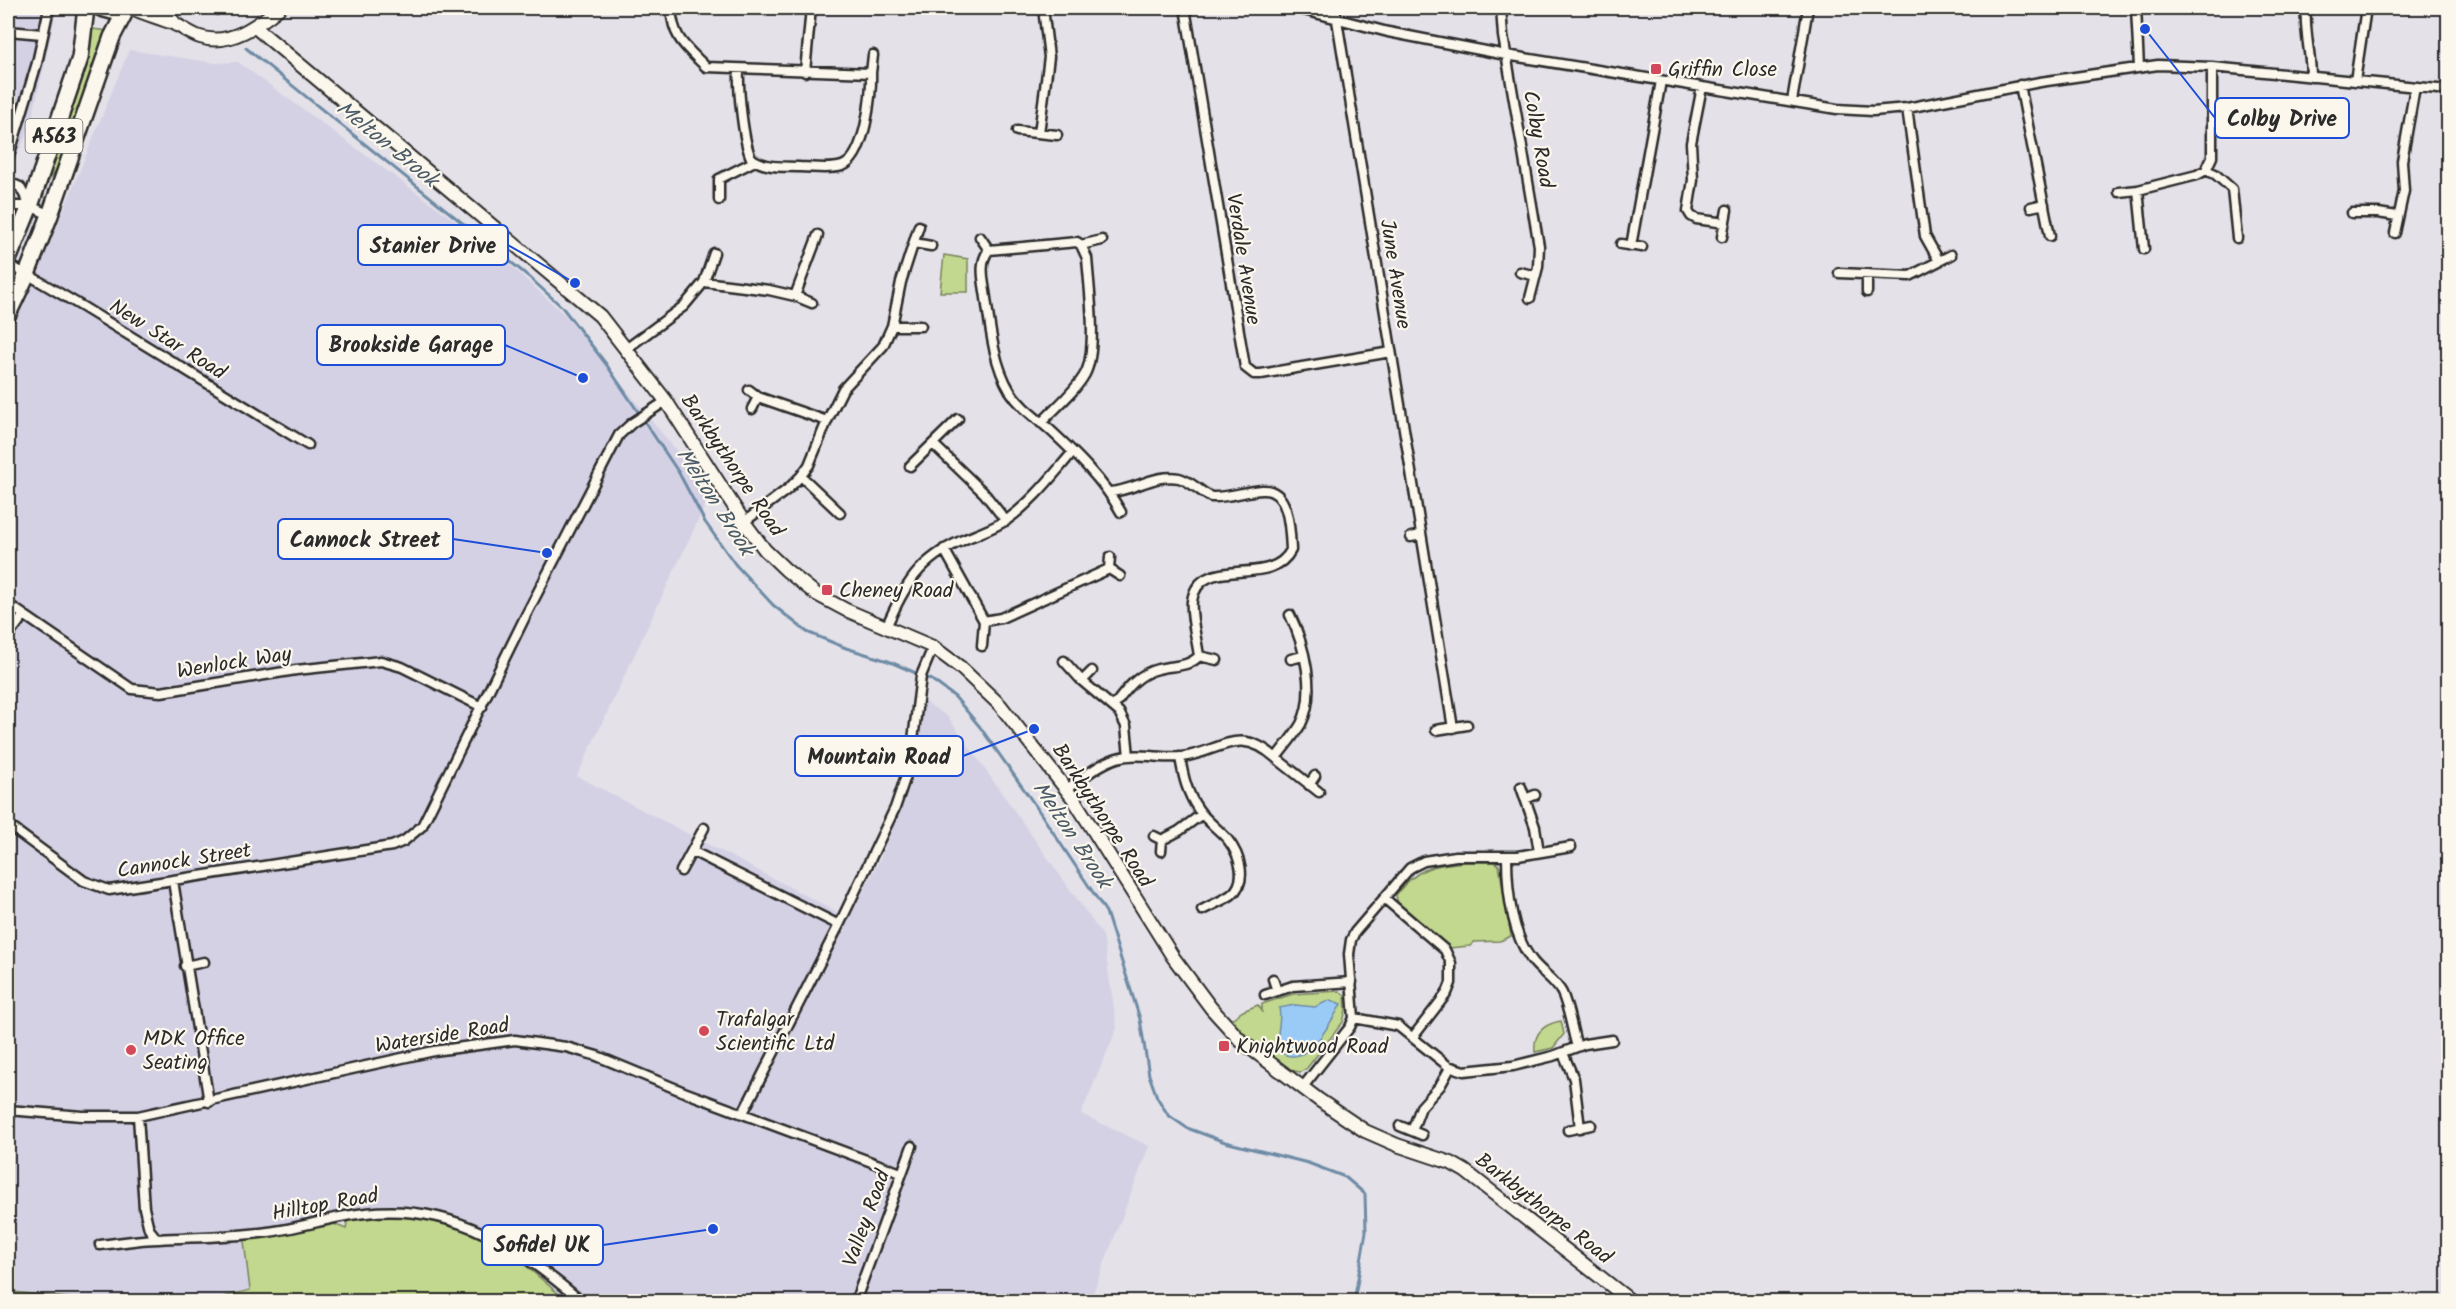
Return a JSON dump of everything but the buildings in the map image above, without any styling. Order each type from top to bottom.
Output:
[{"type":"highway","name":"A563","points":[[8,260],[30,206],[80,58],[86,8]]},
{"type":"highway","points":[[101,8],[116,12],[129,9]]},
{"type":"highway","name":"A563","points":[[8,314],[27,274],[50,215],[112,37],[129,9]]},
{"type":"street","points":[[8,159],[36,63],[49,8]]},
{"type":"street","points":[[163,8],[176,25]]},
{"type":"street","points":[[129,9],[176,25],[198,37],[212,40],[231,37],[255,27],[279,8]]},
{"type":"street","points":[[670,8],[675,33],[680,42],[706,67],[872,73]]},
{"type":"street","points":[[805,72],[811,8]]},
{"type":"street","points":[[1039,133],[1049,57],[1043,8]]},
{"type":"street","name":"Verdale Avenue","points":[[1185,8],[1245,368],[1254,374],[1261,374],[1390,352]]},
{"type":"street","points":[[1296,8],[1335,19],[1506,55],[1837,109],[1873,111],[1908,108],[2020,85],[2158,64],[2212,67],[2448,90]]},
{"type":"street","name":"June Avenue","points":[[1335,8],[1390,352],[1416,536],[1453,728]]},
{"type":"street","name":"Colby Road","points":[[1501,8],[1506,55],[1539,246],[1536,276],[1530,298]]},
{"type":"street","points":[[1792,101],[1808,8]]},
{"type":"street","points":[[2136,8],[2139,67]]},
{"type":"street","points":[[2306,8],[2304,31],[2311,55],[2311,77]]},
{"type":"street","points":[[2355,81],[2366,8]]},
{"type":"street","name":"Barkbythorpe Road","points":[[255,27],[600,316],[666,401],[744,522],[765,550],[816,594],[846,610],[933,647],[961,668],[1000,705],[1066,789],[1149,922],[1210,1008],[1241,1041],[1302,1088],[1365,1131],[1462,1169],[1632,1302]]},
{"type":"street","points":[[8,31],[42,34]]},
{"type":"street","points":[[739,69],[745,138],[751,158],[769,166],[832,167],[849,162],[855,155],[872,92],[873,55]]},
{"type":"street","points":[[2120,192],[2138,190],[2197,175],[2206,170],[2212,157],[2212,67]]},
{"type":"street","points":[[1631,246],[1661,81]]},
{"type":"street","points":[[2020,85],[2050,236]]},
{"type":"street","points":[[1702,87],[1691,143],[1693,180],[1688,211],[1696,219],[1725,223]]},
{"type":"street","points":[[2396,233],[2397,216],[2404,191],[2402,161],[2415,87]]},
{"type":"street","points":[[1908,108],[1926,236],[1939,261]]},
{"type":"street","points":[[1017,131],[1057,135]]},
{"type":"street","points":[[719,200],[719,178],[755,161]]},
{"type":"street","points":[[2206,170],[2215,174],[2232,189],[2237,238]]},
{"type":"street","points":[[8,182],[20,187],[30,206]]},
{"type":"street","points":[[2138,190],[2144,249]]},
{"type":"street","points":[[8,204],[30,206],[50,215]]},
{"type":"street","points":[[2031,207],[2044,204]]},
{"type":"street","points":[[1722,237],[1727,210]]},
{"type":"street","points":[[2352,213],[2397,216]]},
{"type":"street","points":[[2226,226],[2236,224]]},
{"type":"street","points":[[744,522],[801,477],[813,457],[843,389],[883,346],[892,326],[901,282],[919,226]]},
{"type":"street","points":[[795,296],[818,235]]},
{"type":"street","points":[[980,237],[989,250]]},
{"type":"street","points":[[2132,239],[2142,237]]},
{"type":"street","points":[[1081,245],[1102,240]]},
{"type":"street","points":[[1041,423],[1084,376],[1090,363],[1087,258],[1081,245],[1077,242],[989,250],[983,256],[982,265],[987,307],[999,366],[1009,390],[1019,403],[1110,492],[1121,512]]},
{"type":"street","points":[[914,243],[931,246]]},
{"type":"street","points":[[1621,244],[1642,248]]},
{"type":"street","points":[[626,349],[684,306],[704,282],[714,254]]},
{"type":"street","points":[[1839,273],[1910,276],[1950,255]]},
{"type":"street","name":"New Star Road","points":[[8,265],[27,274],[308,446]]},
{"type":"street","points":[[1520,272],[1536,276]]},
{"type":"street","points":[[1867,273],[1867,292]]},
{"type":"street","points":[[704,282],[769,290],[812,303]]},
{"type":"street","points":[[892,326],[921,326]]},
{"type":"street","points":[[749,390],[759,397],[827,421]]},
{"type":"street","points":[[752,409],[759,397]]},
{"type":"street","name":"Cannock Street","points":[[8,825],[93,886],[110,890],[392,846],[404,841],[422,826],[530,607],[619,435],[632,423],[666,401]]},
{"type":"street","points":[[910,466],[958,419]]},
{"type":"street","points":[[933,444],[984,493],[1006,521]]},
{"type":"street","points":[[886,627],[910,579],[932,557],[944,549],[1006,521],[1030,502],[1072,453]]},
{"type":"street","points":[[801,477],[840,513]]},
{"type":"street","points":[[1110,492],[1171,477],[1191,483],[1202,493],[1211,497],[1264,490],[1274,492],[1285,506],[1291,550],[1283,562],[1276,567],[1214,574],[1195,592],[1192,603],[1199,656]]},
{"type":"street","points":[[944,549],[984,621],[982,646]]},
{"type":"street","points":[[1109,570],[1110,557]]},
{"type":"street","points":[[984,621],[1001,618],[1109,570]]},
{"type":"street","points":[[1109,570],[1120,576]]},
{"type":"street","name":"Wenlock Way","points":[[8,604],[132,689],[139,691],[161,692],[296,670],[381,661],[402,667],[482,707]]},
{"type":"street","points":[[8,636],[24,615]]},
{"type":"street","points":[[1276,758],[1301,724],[1308,687],[1303,656],[1290,615]]},
{"type":"street","points":[[743,1113],[839,925],[895,808],[907,777],[920,684],[926,661],[933,647]]},
{"type":"street","points":[[1114,706],[1130,684],[1142,675],[1158,669],[1187,664],[1199,656],[1216,660]]},
{"type":"street","points":[[1291,659],[1303,656]]},
{"type":"street","points":[[1064,661],[1083,681],[1114,706],[1126,726],[1129,756]]},
{"type":"street","points":[[1083,681],[1092,671]]},
{"type":"street","points":[[1436,730],[1467,725]]},
{"type":"street","points":[[1066,789],[1103,765],[1129,756],[1180,757],[1240,741],[1260,745],[1319,792]]},
{"type":"street","points":[[1180,757],[1187,787],[1202,814],[1228,840],[1239,861],[1241,875],[1235,897],[1202,910]]},
{"type":"street","points":[[1309,785],[1315,776]]},
{"type":"street","points":[[1521,787],[1535,827],[1539,852]]},
{"type":"street","points":[[1525,799],[1535,795]]},
{"type":"street","points":[[1161,851],[1158,838],[1178,832],[1202,814]]},
{"type":"street","points":[[681,872],[704,828]]},
{"type":"street","points":[[1302,1088],[1354,1018],[1349,957],[1351,940],[1404,873],[1420,862],[1461,855],[1508,856],[1571,847]]},
{"type":"street","points":[[692,851],[839,925]]},
{"type":"street","points":[[1508,856],[1509,885],[1519,937],[1532,961],[1556,983],[1561,991],[1577,1047]]},
{"type":"street","points":[[173,881],[209,1102]]},
{"type":"street","points":[[1384,898],[1445,950],[1450,963],[1450,987],[1413,1036]]},
{"type":"street","points":[[186,966],[204,962]]},
{"type":"street","points":[[1273,979],[1277,991]]},
{"type":"street","points":[[1265,995],[1297,985],[1352,982]]},
{"type":"street","points":[[1354,1018],[1391,1023],[1413,1036],[1450,1068],[1464,1071],[1509,1066],[1612,1040]]},
{"type":"street","name":"Waterside Road","points":[[8,1110],[81,1116],[138,1116],[434,1051],[515,1040],[566,1047],[597,1056],[901,1173]]},
{"type":"street","points":[[1563,1053],[1574,1079],[1580,1128]]},
{"type":"street","points":[[1412,1131],[1424,1103],[1440,1086],[1450,1068]]},
{"type":"street","points":[[138,1116],[144,1208],[149,1229],[158,1239]]},
{"type":"street","points":[[1568,1130],[1591,1125]]},
{"type":"street","points":[[1400,1126],[1422,1135]]},
{"type":"street","name":"Valley Road","points":[[855,1302],[912,1146]]},
{"type":"street","name":"Hilltop Road","points":[[100,1245],[267,1232],[366,1213],[395,1210],[427,1214],[477,1228],[498,1240],[582,1302]]},
{"type":"shaded area","points":[[8,8],[57,8],[30,128],[8,173]]},
{"type":"shaded area","points":[[129,50],[216,63],[238,62],[487,244],[565,315],[711,493],[577,776],[849,918],[880,859],[916,769],[924,701],[948,717],[1103,936],[1117,1028],[1081,1114],[1149,1146],[1090,1301],[567,1301],[527,1272],[358,1214],[244,1241],[250,1290],[205,1301],[89,1301],[8,1290],[8,337],[46,253]]},
{"type":"green space","points":[[92,29],[109,31],[78,119],[54,174],[42,186],[83,71]]},
{"type":"green space","points":[[944,255],[968,259],[968,292],[940,292]]},
{"type":"green space","points":[[1465,862],[1493,862],[1499,865],[1511,936],[1500,941],[1474,942],[1470,946],[1449,948],[1398,904],[1396,895],[1418,873],[1434,867]]},
{"type":"green space","points":[[1339,991],[1345,995],[1346,1010],[1343,1022],[1307,1068],[1301,1072],[1283,1066],[1273,1059],[1230,1020],[1258,1005],[1262,1011],[1262,1004],[1293,994]]},
{"type":"green space","points":[[1561,1021],[1564,1034],[1553,1048],[1535,1052],[1536,1040],[1540,1031],[1549,1024]]},
{"type":"green space","points":[[405,1212],[491,1236],[567,1301],[205,1302],[250,1290],[244,1241],[324,1220],[346,1229],[349,1215]]},
{"type":"green space","points":[[8,1290],[14,1292],[94,1301],[8,1301]]},
{"type":"water","points":[[1330,1000],[1341,1004],[1325,1032],[1317,1041],[1300,1055],[1291,1056],[1282,1053],[1278,1042],[1279,1008],[1295,1005],[1315,1007]]},
{"type":"waterway","name":"Melton Brook","points":[[212,8],[217,15]]},
{"type":"waterway","name":"Melton Brook","points":[[246,48],[528,276],[562,307],[606,364],[679,473],[705,522],[735,564],[773,605],[807,632],[846,648],[888,661],[932,680],[955,697],[980,727],[1035,805],[1106,912],[1140,1019],[1149,1075],[1157,1097],[1168,1115],[1187,1128],[1225,1142],[1308,1163],[1345,1177],[1365,1194],[1366,1232],[1354,1302]]},
{"type":"place","name":"Colby Drive","points":[[2145,29]]},
{"type":"place","name":"Griffin Close","points":[[1656,69]]},
{"type":"place","name":"Stanier Drive","points":[[575,283]]},
{"type":"place","name":"Brookside Garage","points":[[583,378]]},
{"type":"place","name":"Cannock Street","points":[[547,553]]},
{"type":"place","name":"Cheney Road","points":[[827,590]]},
{"type":"place","name":"Mountain Road","points":[[1034,729]]},
{"type":"place","name":"Trafalgar Scientific Ltd","points":[[704,1031]]},
{"type":"place","name":"Knightwood Road","points":[[1224,1046]]},
{"type":"place","name":"MDK Office Seating","points":[[131,1050]]},
{"type":"place","name":"Sofidel UK","points":[[713,1229]]}]
